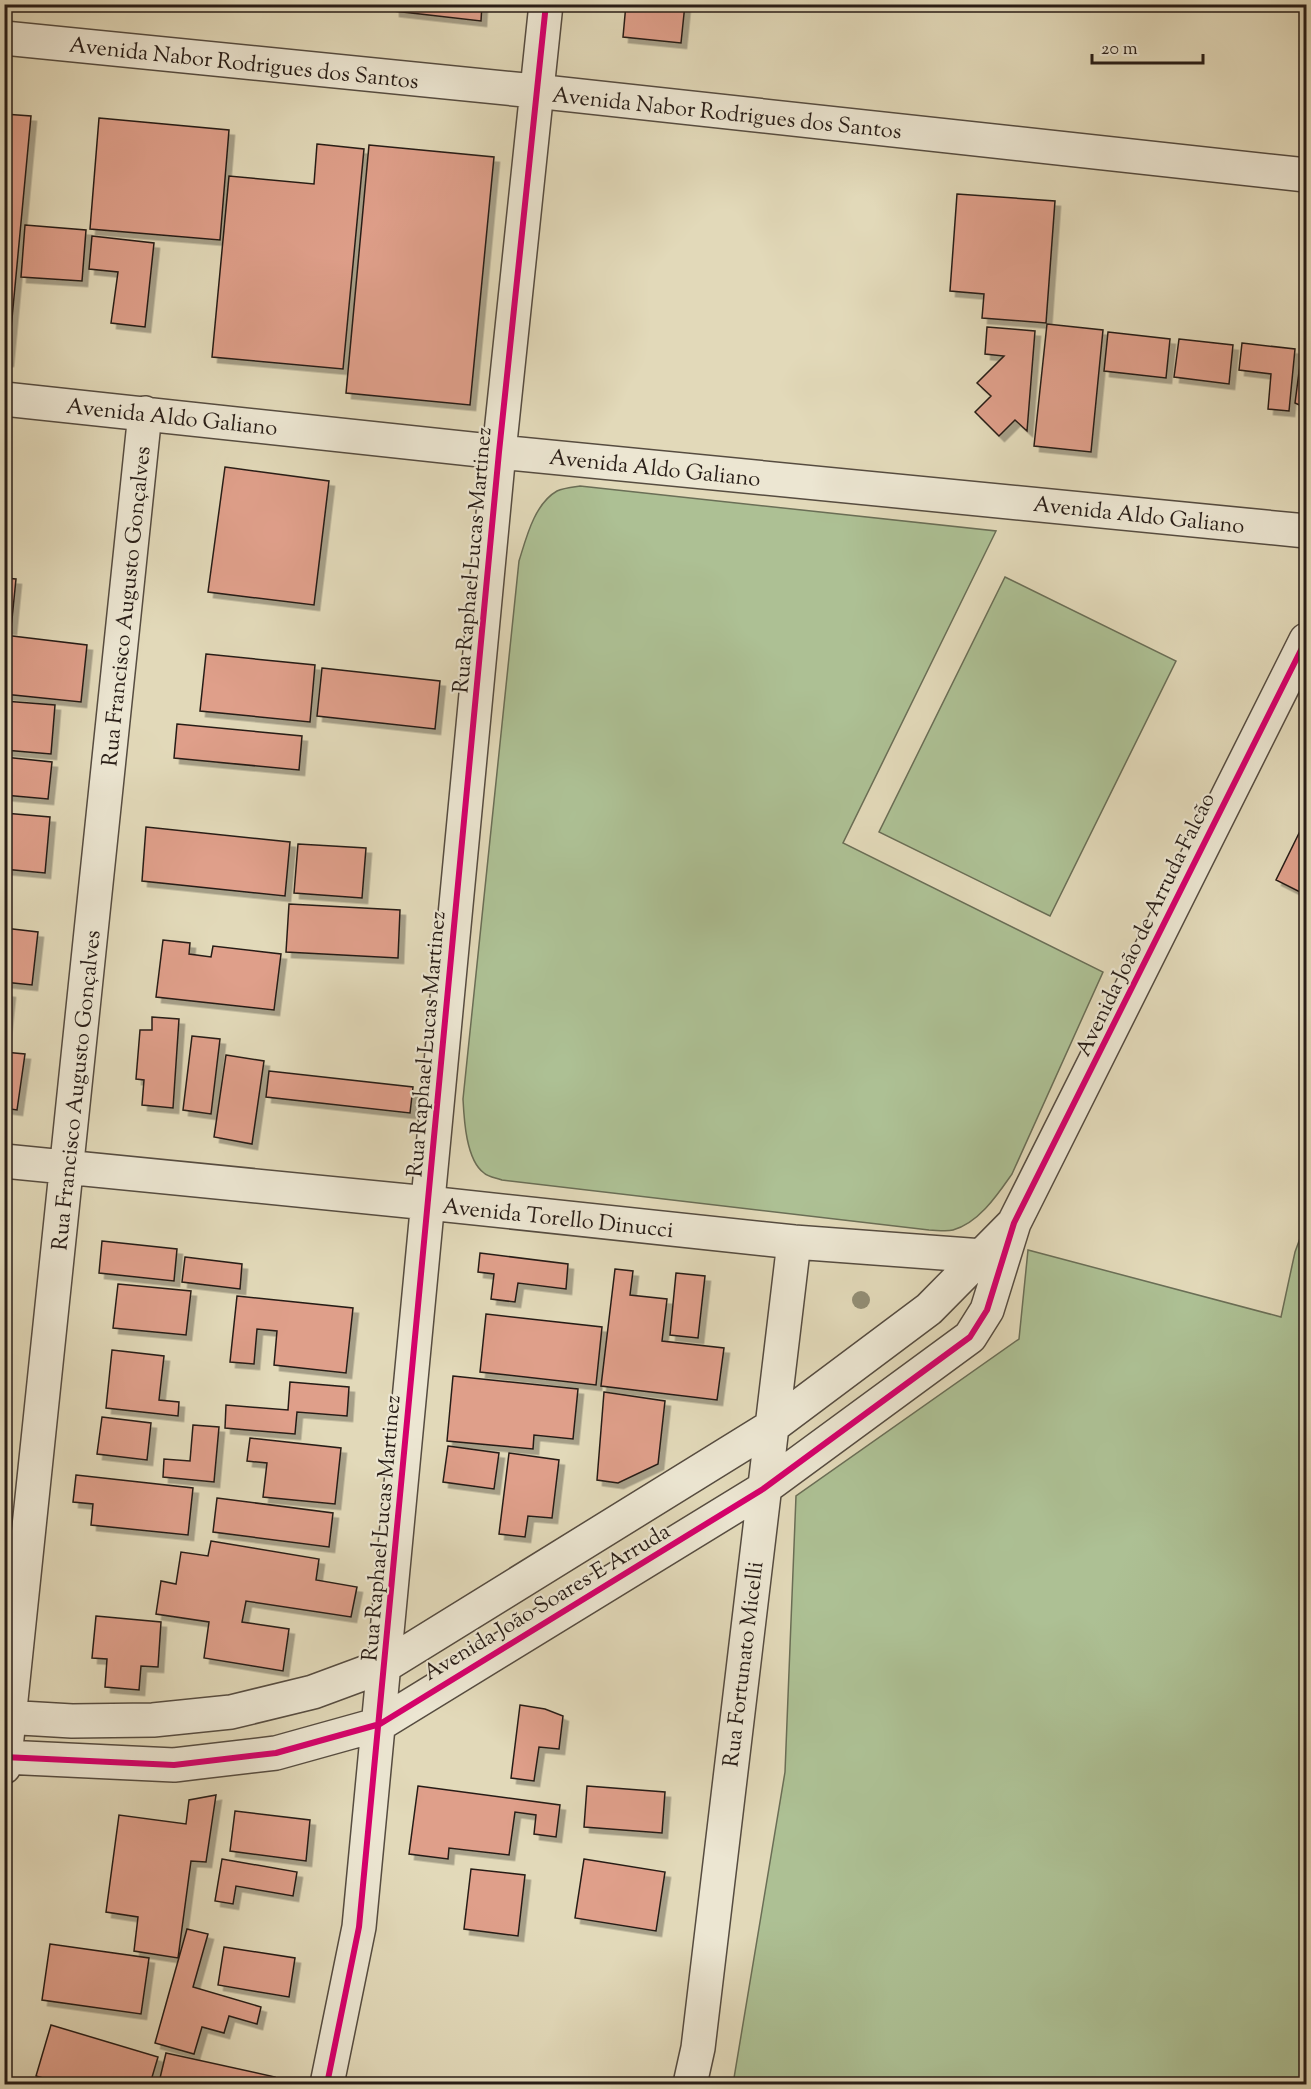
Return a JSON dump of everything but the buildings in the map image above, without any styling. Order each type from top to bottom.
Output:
[{"type":"street","name":"Rua Raphael Lucas Martinez","points":[[327,2085],[359,1927],[386,1665],[535,92],[546,4]]},
{"type":"street","name":"Avenida Nabor Rodrigues dos Santos","points":[[4,38],[535,92],[1306,175]]},
{"type":"street","name":"Avenida Aldo Galiano","points":[[4,399],[500,452],[1306,531]]},
{"type":"street","name":"Rua Francisco Augusto Gonçalves","points":[[5,1760],[7,1717],[67,1168],[145,413]]},
{"type":"street","name":"Avenida João de Arruda Falcão","points":[[991,1257],[1014,1223],[1306,640]]},
{"type":"street","name":"Avenida Torello Dinucci","points":[[4,1161],[794,1242],[991,1257]]},
{"type":"street","name":"Rua Fortunato Micelli","points":[[690,2085],[698,2048],[794,1242]]},
{"type":"street","name":"Avenida João Soares E Arruda","points":[[7,1717],[72,1721],[153,1720],[231,1712],[313,1692],[386,1665],[774,1425],[929,1309],[991,1257]]},
{"type":"street","name":"Avenida João Soares E Arruda","points":[[5,1760],[174,1765],[276,1753],[380,1724],[763,1489],[970,1337],[987,1310],[991,1257]]},
{"type":"green space","points":[[580,486],[996,531],[843,843],[1103,972],[1012,1174],[987,1207],[962,1226],[950,1231],[929,1230],[502,1180],[486,1174],[473,1159],[467,1139],[463,1099],[519,561],[532,523],[542,504],[557,491]]},
{"type":"green space","points":[[1005,577],[1176,661],[1050,916],[879,832]]},
{"type":"green space","points":[[1306,1222],[1306,2084],[733,2084],[785,1772],[796,1496],[1019,1339],[1028,1250],[1281,1317],[1295,1252]]},
{"type":"cycle path","points":[[327,2084],[359,1927],[499,452],[546,4]]},
{"type":"cycle path","points":[[4,1757],[174,1765],[276,1753],[380,1724],[763,1489],[970,1337],[987,1310],[1014,1223],[1306,640]]}]
